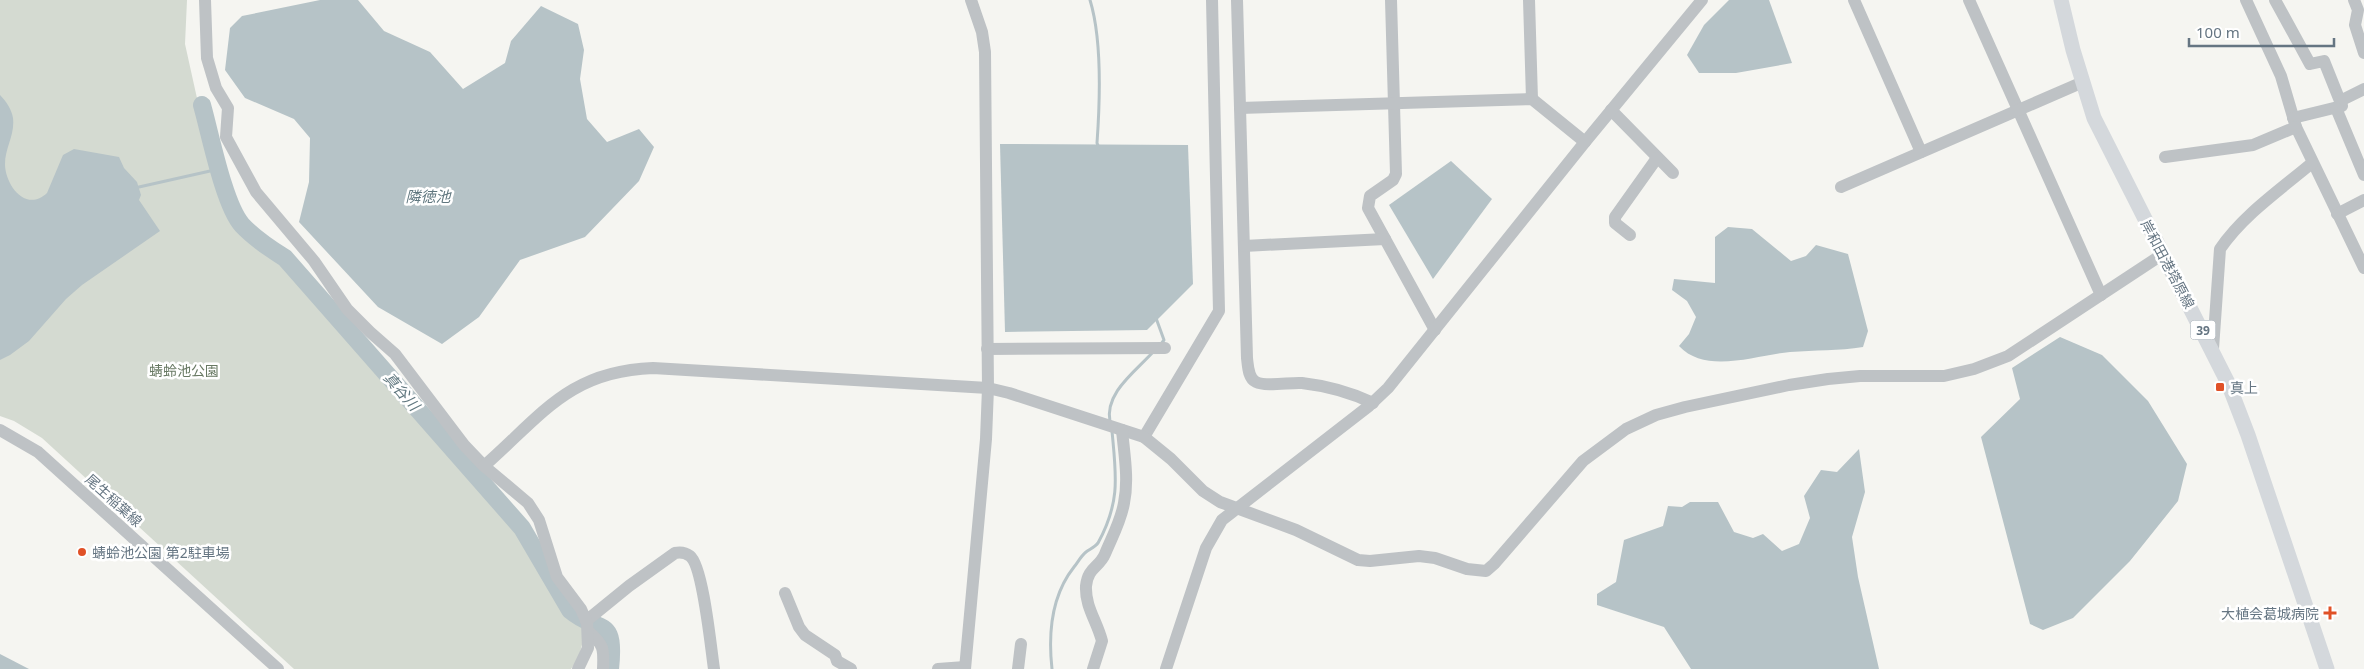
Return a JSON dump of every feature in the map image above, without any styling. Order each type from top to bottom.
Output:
[{"type":"main road","name":"岸和田港塔原線","points":[[2061,0],[2083,82],[2102,135],[2213,349],[2248,435],[2327,669]]},
{"type":"street","points":[[205,0],[207,58],[216,88],[228,108],[226,137],[256,192],[314,261],[348,309],[394,354],[464,445],[484,466],[528,503],[539,520],[557,577],[581,609],[587,626],[588,648],[578,669]]},
{"type":"street","points":[[938,669],[965,668],[986,439],[988,388],[985,52],[982,32],[971,0]]},
{"type":"street","points":[[1144,437],[1219,311],[1212,0]]},
{"type":"street","points":[[1237,0],[1247,358],[1249,371],[1254,381],[1259,383],[1300,383],[1329,386],[1352,393],[1373,403]]},
{"type":"street","points":[[1391,0],[1396,174],[1394,180],[1370,196],[1368,208],[1435,330]]},
{"type":"street","points":[[1529,0],[1532,99]]},
{"type":"street","points":[[1166,669],[1206,548],[1222,520],[1234,508],[1373,403],[1388,388],[1585,142],[1702,0]]},
{"type":"street","points":[[1854,0],[1921,152]]},
{"type":"street","points":[[1969,0],[2101,295]]},
{"type":"street","points":[[2246,0],[2281,76],[2294,122],[2312,163],[2364,268]]},
{"type":"street","points":[[2275,0],[2310,64],[2324,61],[2364,175]]},
{"type":"street","points":[[2354,0],[2360,16],[2355,25],[2364,52]]},
{"type":"street","points":[[1841,187],[2083,82]]},
{"type":"street","points":[[2166,157],[2253,144],[2294,122],[2338,105],[2364,89]]},
{"type":"street","points":[[1240,108],[1532,99],[1585,142]]},
{"type":"street","points":[[1611,110],[1673,173]]},
{"type":"street","points":[[1630,235],[1615,222],[1616,217],[1657,158]]},
{"type":"street","points":[[2213,349],[2220,249],[2227,238],[2312,163]]},
{"type":"street","points":[[2337,214],[2364,200]]},
{"type":"street","points":[[1244,246],[1385,239]]},
{"type":"street","points":[[484,466],[559,397],[579,385],[609,373],[634,369],[988,388],[1009,393],[1144,437],[1171,459],[1203,491],[1234,508],[1296,530],[1358,560],[1370,561],[1419,556],[1435,558],[1467,569],[1486,570],[1494,564],[1583,461],[1626,429],[1656,415],[1684,407],[1828,379],[1944,376],[1974,369],[2008,356],[2163,254]]},
{"type":"street","points":[[987,349],[1166,348]]},
{"type":"street","name":"尾生稲葉線","points":[[0,430],[38,452],[278,669]]},
{"type":"street","points":[[1093,669],[1102,641],[1086,602],[1087,577],[1091,569],[1104,557],[1124,502],[1126,482],[1122,430]]},
{"type":"street","points":[[587,626],[629,586],[675,553],[682,552],[691,556],[696,564],[701,582],[714,669]]},
{"type":"street","points":[[785,593],[799,627],[805,635],[835,655],[837,661],[851,669]]},
{"type":"street","points":[[587,626],[601,642],[604,650],[603,669]]},
{"type":"street","points":[[1018,669],[1021,644]]},
{"type":"green space","name":"蜻蛉池公園","points":[[0,0],[187,0],[185,44],[210,157],[227,210],[238,227],[283,261],[520,531],[561,604],[567,612],[581,622],[582,647],[571,669],[294,669],[42,438],[14,421],[0,416]]},
{"type":"water","name":"隣徳池","points":[[320,0],[358,0],[384,31],[430,52],[463,89],[505,63],[511,41],[541,6],[578,24],[584,50],[580,79],[587,119],[607,142],[639,129],[654,147],[639,181],[585,237],[520,260],[479,317],[442,344],[378,307],[299,222],[309,182],[310,138],[294,119],[245,98],[225,70],[230,28],[242,16]]},
{"type":"water","points":[[1729,0],[1769,0],[1792,63],[1736,73],[1699,73],[1687,55],[1704,25]]},
{"type":"water","points":[[0,95],[8,106],[13,118],[13,130],[5,164],[9,180],[18,194],[32,200],[47,193],[63,155],[74,149],[119,157],[124,168],[137,182],[141,195],[139,200],[160,231],[82,285],[66,299],[29,341],[0,360]]},
{"type":"water","points":[[1000,144],[1188,145],[1193,284],[1147,330],[1005,332]]},
{"type":"water","points":[[1451,161],[1492,199],[1433,279],[1389,205]]},
{"type":"water","points":[[1728,227],[1752,229],[1791,261],[1806,256],[1816,245],[1848,254],[1868,331],[1863,347],[1790,352],[1732,361],[1717,361],[1703,360],[1690,355],[1679,346],[1689,334],[1696,317],[1687,301],[1672,290],[1674,279],[1715,283],[1715,237]]},
{"type":"water","points":[[2060,337],[2102,355],[2148,401],[2187,464],[2178,501],[2130,561],[2073,618],[2043,630],[2030,624],[1981,437],[2020,399],[2012,368]]},
{"type":"water","points":[[1859,449],[1865,492],[1852,537],[1858,577],[1879,669],[1691,669],[1664,627],[1597,605],[1597,594],[1616,582],[1624,540],[1663,526],[1668,506],[1682,507],[1690,502],[1718,502],[1734,532],[1753,538],[1763,534],[1782,551],[1799,544],[1810,518],[1804,496],[1821,470],[1837,472]]},
{"type":"water","points":[[0,654],[29,669],[0,669]]},
{"type":"waterway","points":[[1090,0],[1097,33],[1099,90],[1097,143],[1099,148]]},
{"type":"waterway","name":"真谷川","points":[[202,105],[229,202],[242,225],[262,243],[285,258],[522,528],[570,610],[608,633],[611,652],[610,669]]},
{"type":"waterway","points":[[139,187],[219,169]]},
{"type":"waterway","points":[[1156,318],[1164,340],[1161,344]]},
{"type":"waterway","points":[[1110,422],[1109,411],[1116,392],[1153,352]]},
{"type":"waterway","points":[[1052,669],[1051,629],[1060,590],[1081,557],[1098,543],[1114,501],[1115,461],[1112,431]]},
{"type":"place","name":"真上","points":[[2220,387]]},
{"type":"place","name":"蜻蛉池公園 第2駐車場","points":[[82,552]]},
{"type":"place","name":"大植会葛城病院","points":[[2330,613]]}]
